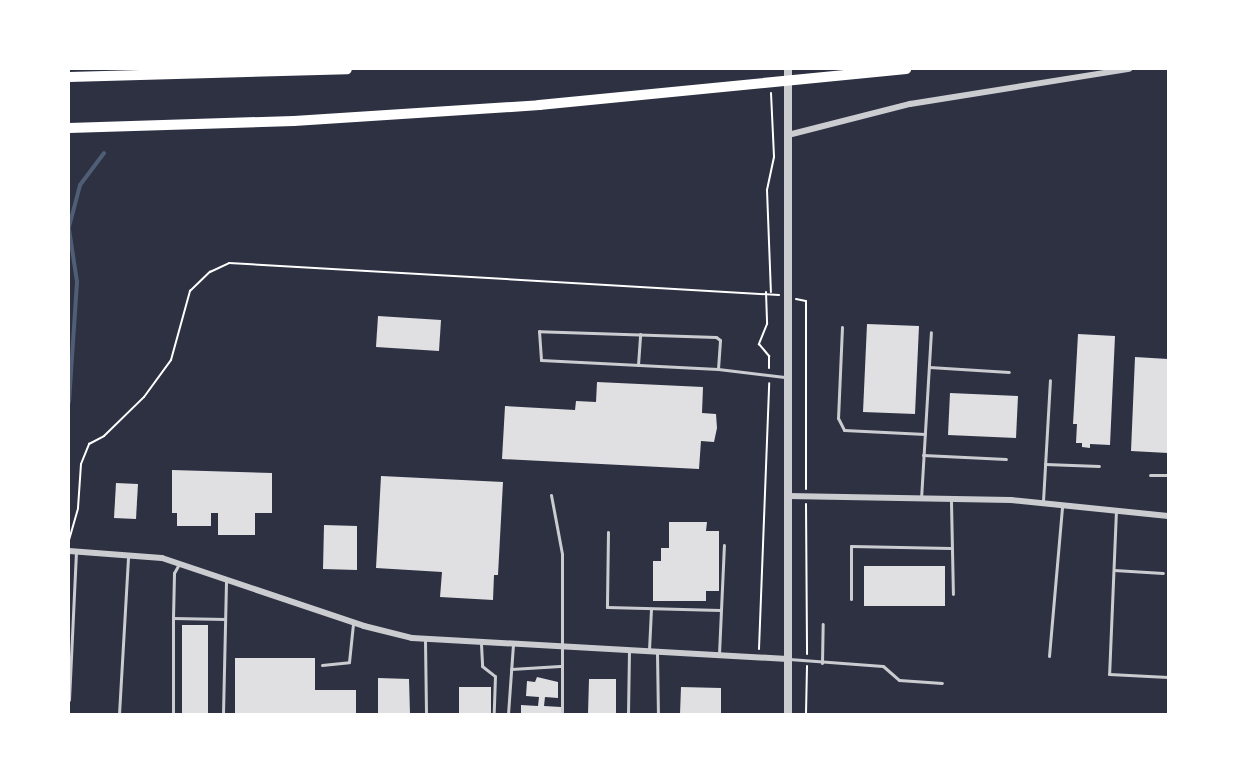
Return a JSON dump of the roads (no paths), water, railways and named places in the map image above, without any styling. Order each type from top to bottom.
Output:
[{"type":"highway","points":[[69,77],[347,69]]},
{"type":"highway","points":[[69,128],[373,117],[826,79],[906,69]]},
{"type":"street","points":[[788,69],[788,714]]},
{"type":"street","points":[[788,135],[910,104],[1129,69]]},
{"type":"street","points":[[788,496],[1042,503],[1168,516]]},
{"type":"street","points":[[73,551],[128,554],[179,563],[353,623],[425,639],[787,659]]},
{"type":"lane","points":[[842,327],[838,418],[844,430],[925,434]]},
{"type":"lane","points":[[718,369],[720,340],[716,337],[539,331],[541,360],[718,369],[787,378]]},
{"type":"lane","points":[[921,501],[931,332]]},
{"type":"lane","points":[[638,365],[640,334]]},
{"type":"lane","points":[[929,367],[1009,372]]},
{"type":"lane","points":[[1042,503],[1050,380]]},
{"type":"lane","points":[[923,455],[1006,459]]},
{"type":"lane","points":[[1045,464],[1099,466]]},
{"type":"lane","points":[[1150,475],[1168,475]]},
{"type":"lane","points":[[552,495],[562,554],[560,666],[562,714]]},
{"type":"lane","points":[[951,501],[950,548],[953,594]]},
{"type":"lane","points":[[1049,656],[1062,505]]},
{"type":"lane","points":[[1116,510],[1109,674],[1168,677]]},
{"type":"lane","points":[[608,532],[607,607],[720,610]]},
{"type":"lane","points":[[719,654],[720,610],[724,604],[724,545]]},
{"type":"lane","points":[[851,599],[851,546],[950,548]]},
{"type":"lane","points":[[69,700],[73,551]]},
{"type":"lane","points":[[118,714],[128,554]]},
{"type":"lane","points":[[173,714],[174,573],[179,563]]},
{"type":"lane","points":[[1114,570],[1162,573]]},
{"type":"lane","points":[[223,714],[227,579]]},
{"type":"lane","points":[[651,609],[658,714]]},
{"type":"lane","points":[[173,618],[225,619]]},
{"type":"lane","points":[[322,665],[349,662],[353,623]]},
{"type":"lane","points":[[822,663],[824,624]]},
{"type":"lane","points":[[425,639],[426,714]]},
{"type":"lane","points":[[481,642],[482,666],[495,676],[494,714]]},
{"type":"lane","points":[[508,714],[513,643]]},
{"type":"lane","points":[[628,714],[629,650]]},
{"type":"lane","points":[[787,659],[883,666],[899,680],[942,682]]},
{"type":"lane","points":[[511,669],[560,666]]},
{"type":"waterway","points":[[69,227],[80,185],[104,153]]},
{"type":"waterway","points":[[69,229],[77,282],[69,402]]}]
